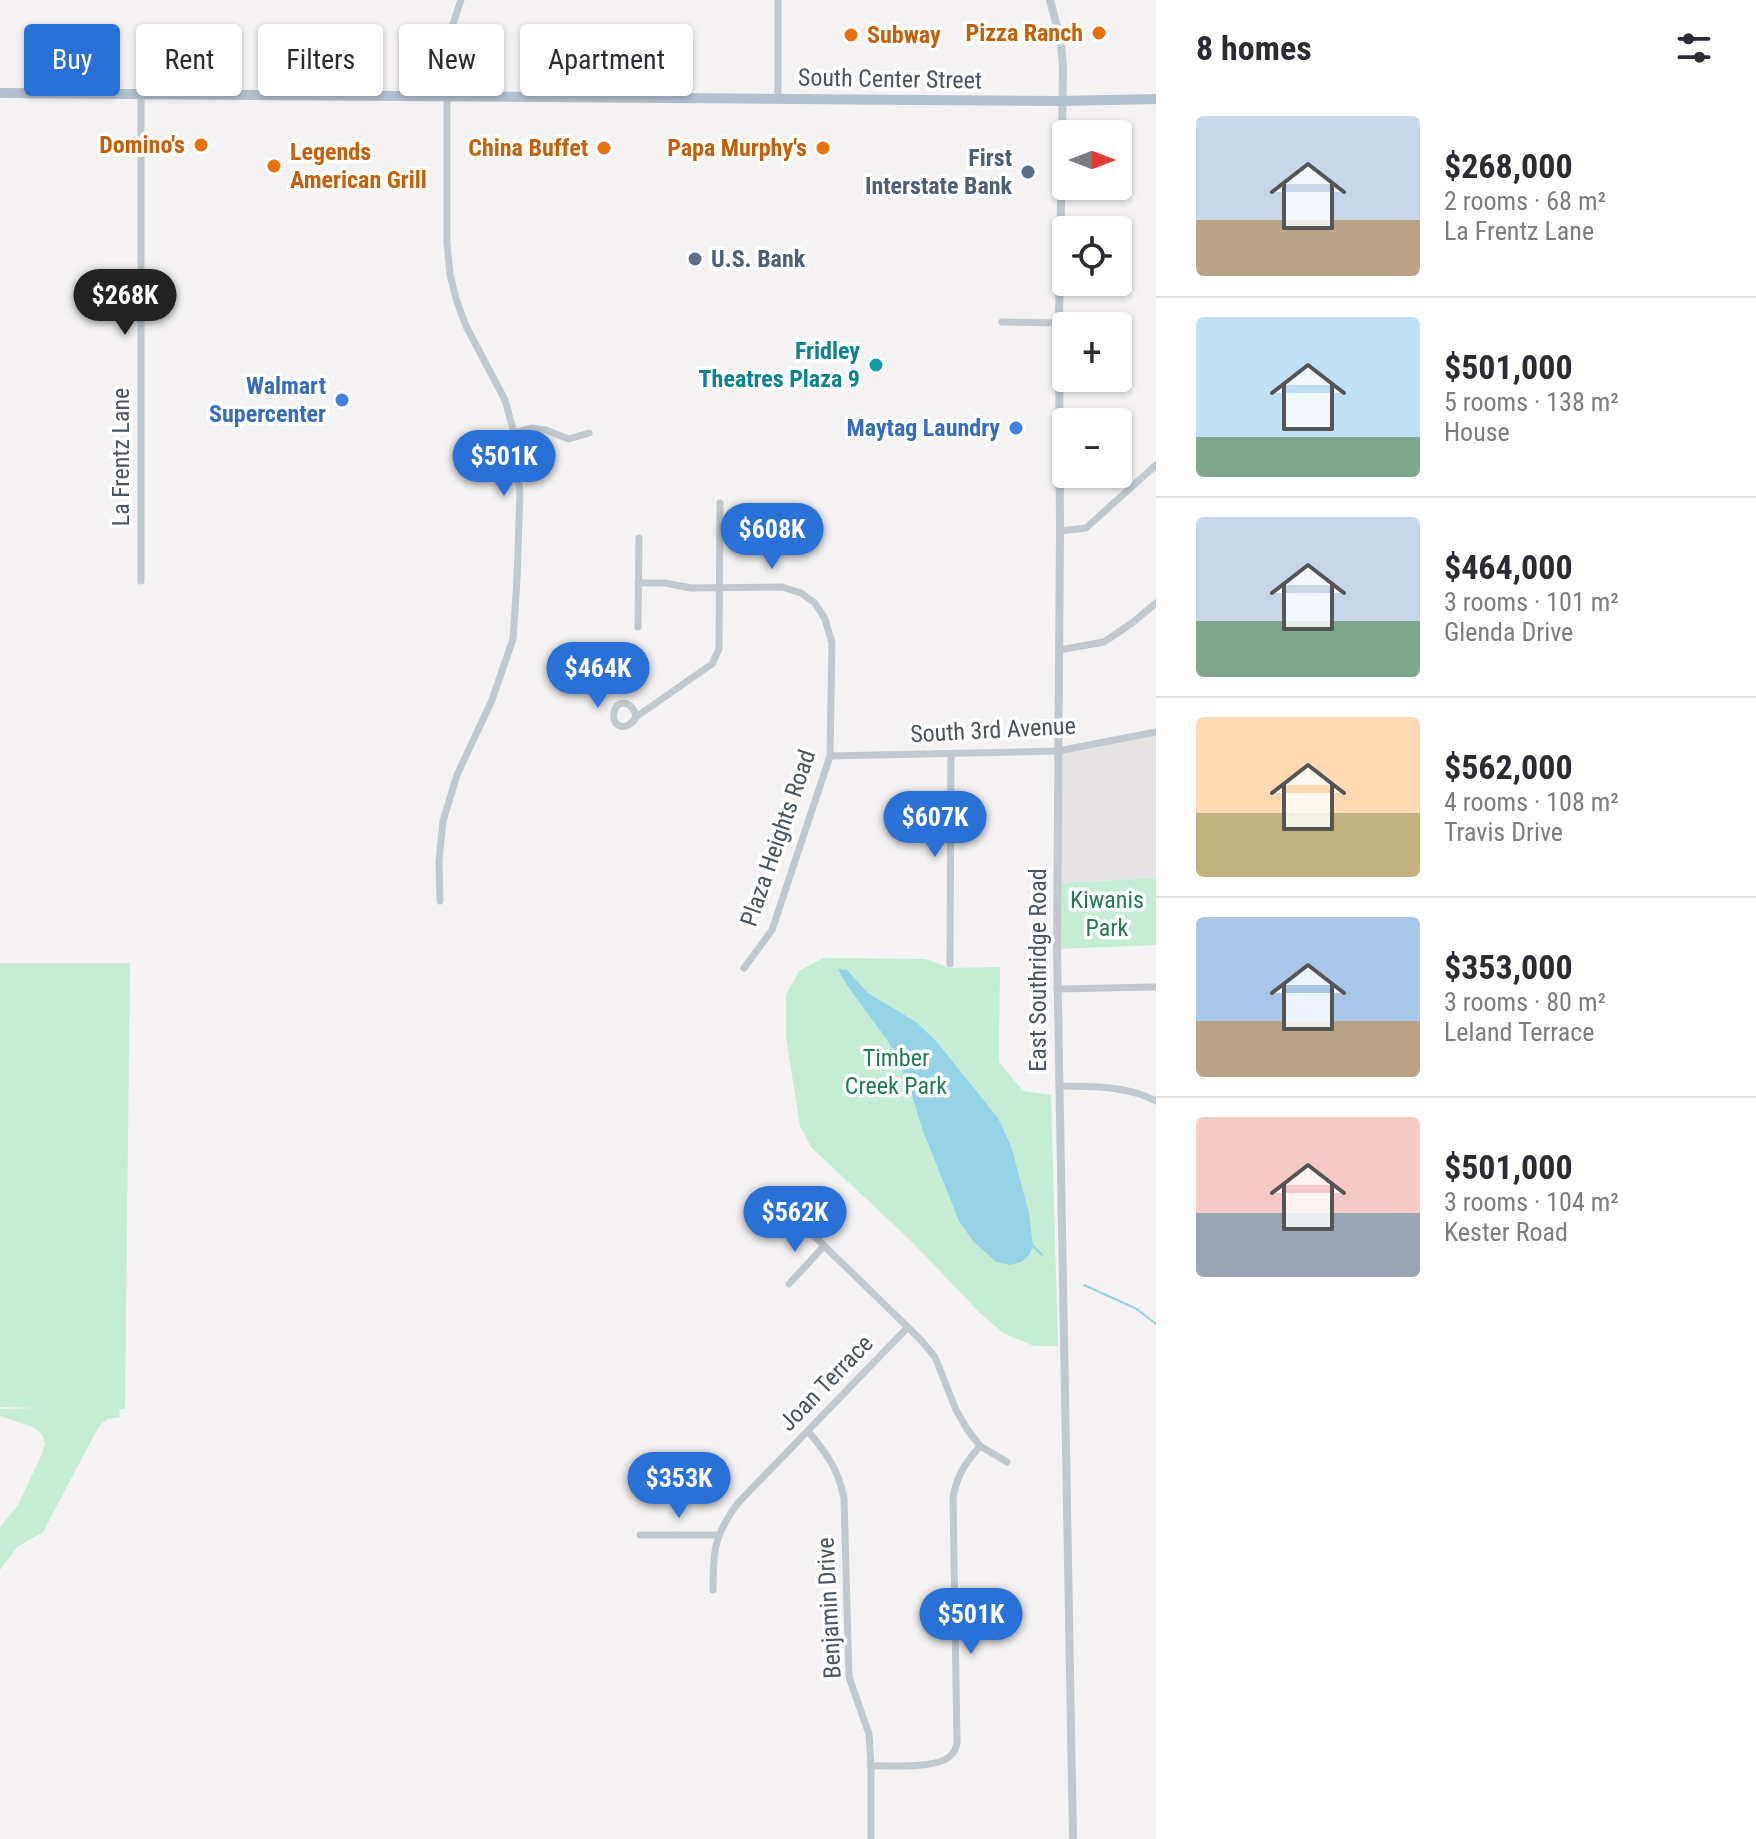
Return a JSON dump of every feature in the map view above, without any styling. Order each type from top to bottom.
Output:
[{"type":"main road","name":"South Center Street","points":[[0,93],[136,93]]},
{"type":"main road","name":"South Center Street","points":[[242,94],[399,95]]},
{"type":"main road","name":"South Center Street","points":[[504,96],[1062,101],[1156,99]]},
{"type":"street","points":[[453,24],[461,0]]},
{"type":"street","points":[[778,0],[778,98]]},
{"type":"street","name":"East Southridge Road","points":[[1050,0],[1061,41],[1059,312]]},
{"type":"street","name":"La Frentz Lane","points":[[141,96],[141,581]]},
{"type":"street","points":[[440,901],[439,861],[443,821],[457,775],[492,700],[513,639],[520,493],[514,433],[505,400],[466,326],[450,274],[446,96]]},
{"type":"street","points":[[1002,322],[1052,323]]},
{"type":"street","name":"East Southridge Road","points":[[1059,392],[1057,989],[1073,1839]]},
{"type":"street","points":[[514,433],[531,428],[569,439],[589,433]]},
{"type":"street","points":[[1060,531],[1086,528],[1156,465]]},
{"type":"street","points":[[636,717],[712,664],[719,649],[720,503]]},
{"type":"street","points":[[638,627],[639,538]]},
{"type":"street","points":[[638,583],[720,588]]},
{"type":"street","name":"Plaza Heights Road","points":[[720,588],[782,587],[801,593],[815,603],[825,619],[832,643],[830,756],[772,930],[744,968]]},
{"type":"street","points":[[1059,650],[1104,642],[1156,603]]},
{"type":"street","name":"South 3rd Avenue","points":[[830,756],[1058,751],[1156,732]]},
{"type":"street","points":[[950,964],[951,754]]},
{"type":"street","points":[[1057,989],[1156,987]]},
{"type":"street","points":[[1059,1086],[1122,1089],[1156,1101]]},
{"type":"street","points":[[774,1197],[935,1357],[967,1429],[980,1446],[1007,1462]]},
{"type":"street","points":[[789,1284],[824,1246]]},
{"type":"street","name":"Joan Terrace","points":[[713,1590],[713,1563],[718,1535],[738,1503],[908,1327]]},
{"type":"street","name":"Benjamin Drive","points":[[808,1431],[829,1457],[840,1478],[844,1498],[849,1677],[869,1734],[871,1839]]},
{"type":"street","points":[[871,1766],[935,1764],[953,1754],[957,1743],[953,1497],[956,1479],[980,1446]]},
{"type":"street","points":[[640,1535],[718,1535]]},
{"type":"shaded area","points":[[1156,732],[1156,878],[1058,883],[1058,751]]},
{"type":"green space","name":"Kiwanis Park","points":[[1156,878],[1156,945],[1057,949],[1058,883]]},
{"type":"green space","name":"Timber Creek Park","points":[[823,958],[925,959],[950,968],[1000,967],[999,1062],[1023,1091],[1051,1095],[1058,1346],[1034,1346],[1003,1333],[811,1147],[800,1126],[786,1037],[786,995],[799,971]]},
{"type":"green space","points":[[0,963],[130,963],[125,1409],[119,1409],[120,1417],[108,1419],[99,1426],[43,1532],[17,1547],[0,1570],[0,1527],[18,1505],[45,1444],[42,1434],[33,1427],[0,1416],[0,1409],[37,1408],[0,1407]]},
{"type":"water","points":[[838,969],[847,970],[868,993],[916,1022],[936,1041],[998,1118],[1011,1146],[1029,1213],[1033,1246],[1021,1262],[1010,1265],[996,1262],[973,1241],[959,1221],[897,1059]]},
{"type":"waterway","points":[[1033,1246],[1042,1255]]},
{"type":"waterway","points":[[1084,1285],[1137,1309],[1156,1324]]},
{"type":"place","name":"Pizza Ranch","points":[[1099,33]]},
{"type":"place","name":"Subway","points":[[851,35]]},
{"type":"place","name":"Domino's","points":[[201,145]]},
{"type":"place","name":"China Buffet","points":[[604,148]]},
{"type":"place","name":"Papa Murphy's","points":[[823,148]]},
{"type":"place","name":"Legends American Grill","points":[[274,166]]},
{"type":"place","name":"First Interstate Bank","points":[[1028,172]]},
{"type":"place","name":"U.S. Bank","points":[[695,259]]},
{"type":"place","name":"Fridley Theatres Plaza 9","points":[[876,365]]},
{"type":"place","name":"Walmart Supercenter","points":[[342,400]]},
{"type":"place","name":"Maytag Laundry","points":[[1016,428]]}]
